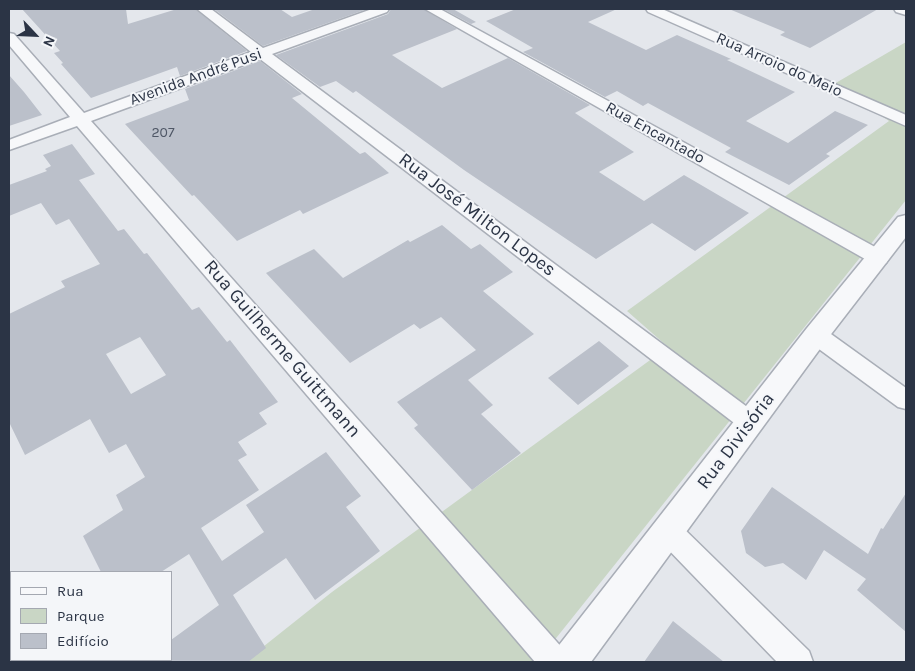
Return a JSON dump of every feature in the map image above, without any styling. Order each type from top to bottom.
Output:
[{"type":"street","name":"Rua José Milton Lopes","points":[[203,9],[750,422]]},
{"type":"street","name":"Avenida André Pusi","points":[[9,145],[383,9]]},
{"type":"street","name":"Rua Encantado","points":[[431,9],[878,258]]},
{"type":"street","name":"Rua Arroio do Meio","points":[[652,9],[906,121]]},
{"type":"street","points":[[900,9],[906,11]]},
{"type":"street","name":"Rua Guilherme Guittmann","points":[[9,37],[554,662]]},
{"type":"street","name":"Rua Divisória","points":[[569,662],[816,335],[906,222]]},
{"type":"street","points":[[816,335],[906,400]]},
{"type":"street","points":[[668,531],[798,662]]},
{"type":"green space","points":[[906,42],[906,200],[537,662],[244,662],[332,592],[668,347],[627,311],[889,121],[834,84]]},
{"type":"building","points":[[22,9],[126,9],[128,24],[177,9],[195,9],[247,51],[180,76],[177,67],[91,98],[61,64],[63,63],[54,53],[60,51]]},
{"type":"building","points":[[214,9],[280,9],[292,17],[315,9],[367,9],[263,46]]},
{"type":"building","points":[[391,9],[423,9],[457,29],[392,55],[442,88],[508,58],[590,105],[575,113],[634,152],[599,172],[644,201],[684,175],[749,213],[695,251],[652,223],[596,259],[464,170],[356,91],[353,93],[336,81],[320,87],[276,55],[388,14]]},
{"type":"building","points":[[443,9],[453,9],[476,22],[471,24]]},
{"type":"building","points":[[516,9],[617,9],[588,22],[646,50],[677,35],[731,59],[727,60],[795,92],[746,121],[788,143],[835,111],[868,125],[826,154],[830,156],[789,185],[725,152],[731,148],[648,103],[643,106],[617,91],[605,97],[523,52],[533,48],[486,21]]},
{"type":"building","points":[[729,9],[878,9],[810,48],[780,35],[785,32]]},
{"type":"building","points":[[260,61],[302,94],[292,98],[360,154],[365,152],[389,173],[303,214],[300,210],[237,241],[125,124],[189,100],[185,89]]},
{"type":"building","points":[[9,75],[24,92],[42,115],[9,126]]},
{"type":"building","points":[[72,144],[95,174],[79,180],[118,231],[124,229],[144,254],[147,253],[192,310],[199,307],[227,342],[230,340],[278,402],[259,413],[267,424],[238,442],[247,455],[238,460],[259,490],[201,528],[222,561],[264,532],[246,505],[326,452],[361,496],[346,507],[380,551],[315,600],[286,558],[233,595],[266,648],[248,662],[171,662],[172,639],[219,605],[189,554],[163,571],[100,571],[83,536],[123,510],[116,495],[145,477],[126,444],[109,453],[90,419],[25,455],[9,422],[9,314],[65,287],[61,281],[100,264],[69,219],[56,225],[41,203],[9,216],[9,185],[47,171],[45,169],[51,166],[43,155]],"holes":[[[140,337],[166,375],[131,394],[106,354]]]},
{"type":"building","points":[[442,225],[471,249],[480,244],[513,272],[483,291],[534,334],[468,380],[493,405],[481,414],[521,453],[472,490],[414,428],[418,425],[397,402],[476,350],[441,317],[420,329],[414,324],[350,363],[266,273],[314,249],[343,278],[408,240],[410,242]]},
{"type":"building","points":[[599,341],[629,366],[578,405],[548,378]]},
{"type":"building","points":[[772,487],[868,554],[881,528],[883,529],[906,493],[906,632],[857,590],[866,579],[824,550],[806,580],[783,563],[765,567],[746,553],[741,531]]},
{"type":"building","points":[[673,621],[724,662],[644,662]]}]
